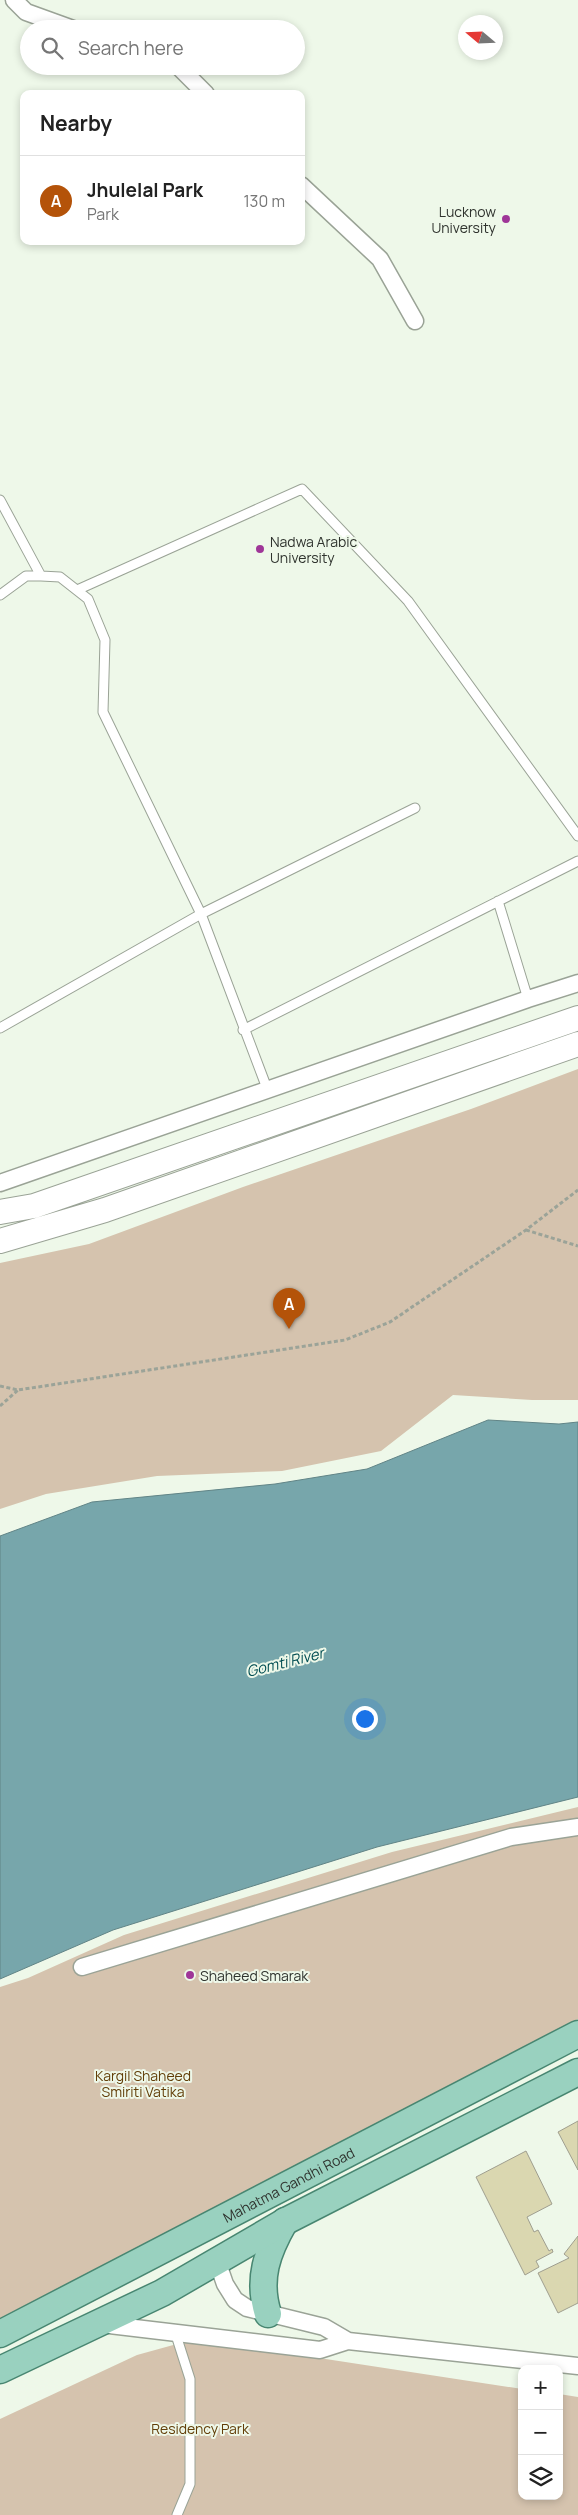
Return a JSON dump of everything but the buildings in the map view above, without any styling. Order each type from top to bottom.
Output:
[{"type":"main road","name":"Mahatma Gandhi Road","points":[[0,2334],[578,2034]]},
{"type":"main road","points":[[0,2370],[162,2293],[286,2221],[578,2072]]},
{"type":"main road","points":[[268,2314],[263,2300],[262,2286],[265,2260],[286,2221]]},
{"type":"street","points":[[14,0],[26,12],[48,20]]},
{"type":"street","points":[[187,75],[202,90]]},
{"type":"street","points":[[305,189],[380,259],[415,321]]},
{"type":"street","points":[[0,1184],[578,983]]},
{"type":"street","points":[[0,1212],[43,1202],[578,1018]]},
{"type":"street","points":[[0,1241],[105,1210],[578,1044]]},
{"type":"street","points":[[82,1967],[511,1837],[578,1826]]},
{"type":"street","points":[[217,2261],[224,2284],[235,2300],[247,2308],[324,2327],[348,2341]]},
{"type":"street","points":[[99,2324],[320,2350],[348,2341],[578,2366]]},
{"type":"lane","points":[[77,590],[302,489],[408,600],[578,836]]},
{"type":"lane","points":[[0,500],[41,576]]},
{"type":"lane","points":[[0,596],[26,576],[41,576],[60,577],[88,599],[105,640],[103,712],[201,914],[243,1030],[268,1091]]},
{"type":"lane","points":[[0,1028],[201,914],[415,808]]},
{"type":"lane","points":[[243,1030],[578,861]]},
{"type":"lane","points":[[498,901],[528,999]]},
{"type":"lane","points":[[175,2332],[190,2379],[190,2484],[177,2515]]},
{"type":"path","points":[[0,1386],[18,1390],[345,1340],[390,1322],[526,1230],[578,1190]]},
{"type":"path","points":[[526,1230],[578,1246]]},
{"type":"path","points":[[0,1406],[18,1390]]},
{"type":"green space","points":[[578,1069],[578,1400],[532,1400],[453,1395],[381,1451],[282,1471],[157,1476],[46,1494],[0,1509],[0,1263],[89,1244],[243,1187],[471,1109]]},
{"type":"green space","name":"Kargil Shaheed Smiriti Vatika","points":[[578,1807],[578,2019],[0,2320],[0,1987],[28,1978],[124,1935],[392,1852]]},
{"type":"green space","name":"Residency Park","points":[[195,2339],[518,2388],[518,2500],[563,2500],[563,2395],[578,2397],[578,2515],[0,2515],[0,2419],[137,2355]]},
{"type":"water","name":"Gomti River","points":[[488,1420],[559,1424],[578,1422],[578,1797],[377,1847],[113,1930],[0,1979],[0,1536],[92,1502],[275,1484],[367,1469]]},
{"type":"place","name":"Lucknow University","points":[[506,219]]},
{"type":"place","name":"Nadwa Arabic University","points":[[260,549]]},
{"type":"place","name":"Jhulelal Park","points":[[289,1329]]},
{"type":"place","name":"Shaheed Smarak","points":[[190,1975]]}]
